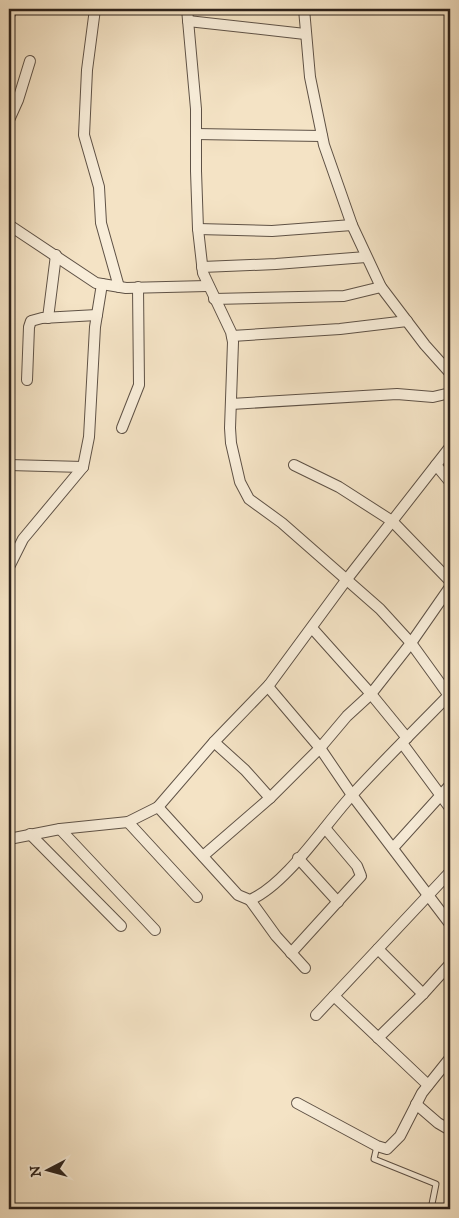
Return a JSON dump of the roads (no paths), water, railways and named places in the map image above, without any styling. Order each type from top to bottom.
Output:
[{"type":"street","points":[[9,16],[12,9]]},
{"type":"street","points":[[95,9],[87,70],[84,135],[99,187],[101,223],[119,287]]},
{"type":"street","points":[[187,9],[196,108],[198,229],[202,267],[207,286],[232,336],[231,443],[244,491],[249,499],[282,523],[380,609],[449,692],[352,795],[284,874],[257,897],[250,900]]},
{"type":"street","points":[[304,9],[310,76],[322,136],[352,225],[381,287],[406,321],[450,373]]},
{"type":"street","points":[[188,21],[305,34]]},
{"type":"street","points":[[9,120],[18,100],[30,61]]},
{"type":"street","points":[[196,134],[322,136]]},
{"type":"street","points":[[9,225],[102,284],[119,287],[207,286]]},
{"type":"street","points":[[198,229],[272,231],[352,225]]},
{"type":"street","points":[[48,318],[56,256]]},
{"type":"street","points":[[202,267],[276,264],[366,257]]},
{"type":"street","points":[[9,567],[24,539],[83,467],[92,415],[92,374],[97,315],[102,284]]},
{"type":"street","points":[[122,428],[139,385],[138,287]]},
{"type":"street","points":[[214,299],[344,296],[381,287]]},
{"type":"street","points":[[27,380],[29,327],[31,322],[35,319],[97,315]]},
{"type":"street","points":[[232,336],[340,329],[406,321]]},
{"type":"street","points":[[231,404],[397,394],[433,397],[450,393]]},
{"type":"street","points":[[9,839],[60,829],[128,822],[158,806],[214,742],[269,685],[347,579],[450,447]]},
{"type":"street","points":[[9,465],[83,467]]},
{"type":"street","points":[[294,465],[338,487],[392,521],[450,581]]},
{"type":"street","points":[[436,465],[450,482]]},
{"type":"street","points":[[203,856],[270,798],[320,748],[347,716],[372,694],[411,644],[450,587]]},
{"type":"street","points":[[312,628],[372,694],[450,808]]},
{"type":"street","points":[[269,685],[270,689],[320,748],[352,795],[450,924]]},
{"type":"street","points":[[214,742],[246,770],[270,798]]},
{"type":"street","points":[[393,848],[450,785]]},
{"type":"street","points":[[158,806],[238,895],[250,900],[305,968]]},
{"type":"street","points":[[128,822],[197,897]]},
{"type":"street","points":[[291,953],[359,880],[361,872],[325,828]]},
{"type":"street","points":[[60,829],[154,930]]},
{"type":"street","points":[[30,834],[121,926]]},
{"type":"street","points":[[298,858],[338,902]]},
{"type":"street","points":[[316,1015],[450,872]]},
{"type":"street","points":[[378,949],[424,994]]},
{"type":"street","points":[[378,1038],[424,994],[450,964]]},
{"type":"street","points":[[334,996],[428,1085]]},
{"type":"street","points":[[297,1103],[377,1146],[387,1149],[396,1142],[428,1085],[450,1058]]},
{"type":"street","points":[[416,1104],[438,1123],[450,1130]]},
{"type":"lane","points":[[377,1146],[374,1159],[436,1184],[431,1209]]}]
